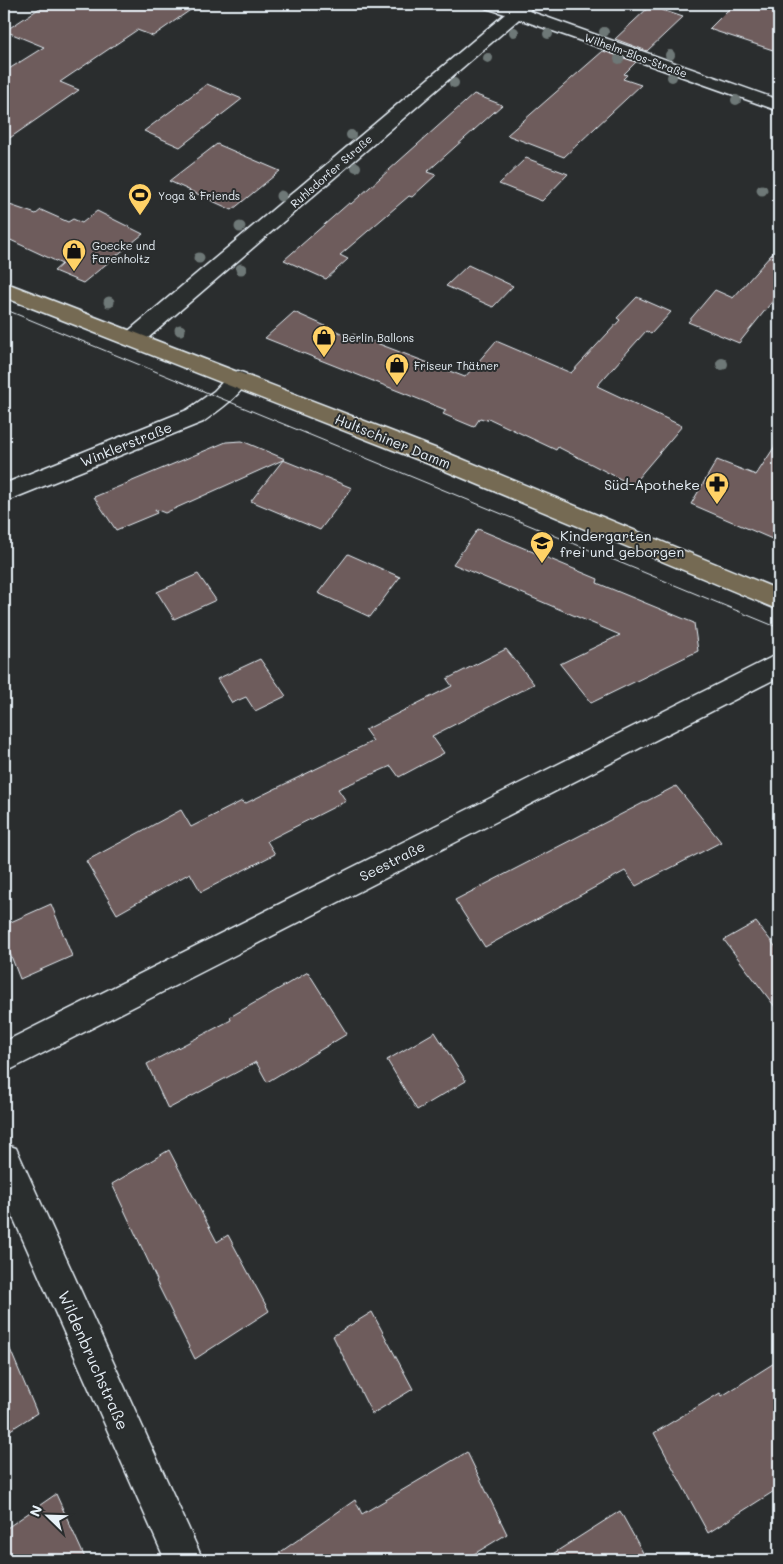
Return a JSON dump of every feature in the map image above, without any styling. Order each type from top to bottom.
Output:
[{"type":"main road","name":"Hultschiner Damm","points":[[4,289],[491,480],[779,600]]},
{"type":"street","name":"Wilhelm-Blos-Straße","points":[[492,4],[522,8],[779,106]]},
{"type":"street","name":"Ruhlsdorfer Straße","points":[[133,339],[522,8]]},
{"type":"street","name":"Winklerstraße","points":[[4,493],[195,416],[222,397],[238,380]]},
{"type":"street","name":"Seestraße","points":[[4,1058],[779,665]]},
{"type":"street","name":"Wildenbruchstraße","points":[[4,1160],[184,1560]]},
{"type":"building","points":[[46,4],[199,4],[153,36],[137,30],[60,82],[79,90],[4,142],[4,72],[44,47],[5,31]]},
{"type":"building","points":[[734,4],[779,4],[779,52],[709,29]]},
{"type":"building","points":[[650,6],[683,17],[647,51],[615,39]]},
{"type":"building","points":[[603,51],[636,62],[624,74],[627,75],[623,79],[641,85],[564,157],[507,135]]},
{"type":"building","points":[[207,84],[242,99],[180,147],[144,131]]},
{"type":"building","points":[[474,94],[502,105],[427,172],[436,175],[412,197],[409,196],[340,255],[348,259],[326,279],[284,260],[349,203],[351,204]]},
{"type":"building","points":[[217,144],[280,171],[232,210],[169,181]]},
{"type":"building","points":[[526,158],[568,174],[542,201],[499,184]]},
{"type":"building","points":[[4,203],[36,214],[41,210],[68,222],[73,219],[82,223],[97,211],[143,234],[83,283],[54,271],[62,264],[4,237]]},
{"type":"building","points":[[779,246],[779,293],[739,343],[688,322],[715,290],[733,298]]},
{"type":"building","points":[[468,265],[513,286],[493,307],[446,286]]},
{"type":"building","points":[[637,297],[671,312],[651,334],[646,331],[597,386],[682,426],[632,485],[558,447],[556,450],[488,418],[487,420],[480,418],[474,427],[443,414],[446,410],[265,338],[294,312],[350,337],[353,334],[465,377],[496,341],[571,373],[620,320],[617,318]]},
{"type":"building","points":[[779,440],[779,542],[691,504],[717,460],[756,475]]},
{"type":"building","points":[[242,441],[285,459],[165,513],[155,509],[157,513],[116,530],[94,497],[226,442]]},
{"type":"building","points":[[283,460],[352,488],[320,530],[251,501]]},
{"type":"building","points":[[478,529],[598,579],[597,583],[694,623],[698,651],[591,703],[560,664],[620,635],[453,564]]},
{"type":"building","points":[[348,554],[400,577],[370,617],[318,593]]},
{"type":"building","points":[[198,574],[216,600],[174,619],[157,592]]},
{"type":"building","points":[[506,649],[534,684],[432,736],[444,753],[399,777],[391,766],[338,789],[346,801],[267,841],[275,854],[201,892],[190,873],[117,914],[86,861],[181,810],[191,827],[242,801],[244,804],[373,741],[365,730],[452,686],[447,679]]},
{"type":"building","points":[[260,659],[286,696],[255,711],[246,697],[232,703],[217,679]]},
{"type":"building","points":[[676,786],[721,842],[636,886],[625,871],[485,947],[455,900]]},
{"type":"building","points":[[51,904],[72,956],[20,979],[4,938],[4,925]]},
{"type":"building","points":[[756,922],[779,951],[779,1012],[724,940]]},
{"type":"building","points":[[308,972],[347,1034],[267,1082],[256,1062],[168,1109],[147,1064],[231,1020],[230,1017]]},
{"type":"building","points":[[435,1032],[466,1081],[417,1110],[387,1060]]},
{"type":"building","points":[[169,1150],[217,1242],[228,1235],[269,1311],[195,1359],[156,1281],[112,1184]]},
{"type":"building","points":[[372,1312],[413,1389],[372,1414],[333,1336]]},
{"type":"building","points":[[4,1335],[37,1413],[4,1434]]},
{"type":"building","points":[[779,1360],[779,1488],[708,1533],[654,1433],[720,1393],[722,1396]]},
{"type":"building","points":[[467,1452],[507,1534],[464,1560],[269,1560],[355,1500],[362,1514]]},
{"type":"building","points":[[56,1494],[86,1560],[4,1560],[4,1530]]},
{"type":"building","points":[[620,1511],[647,1560],[543,1560]]},
{"type":"tram line","points":[[4,309],[779,628]]},
{"type":"place","name":"Yoga & Friends","points":[[140,216]]},
{"type":"place","name":"Goecke und Farenholtz","points":[[74,272]]},
{"type":"place","name":"Berlin Ballons","points":[[324,358]]},
{"type":"place","name":"Friseur Thätner","points":[[397,386]]},
{"type":"place","name":"Süd-Apotheke","points":[[717,505]]},
{"type":"place","name":"Kindergarten frei und geborgen","points":[[542,564]]}]
